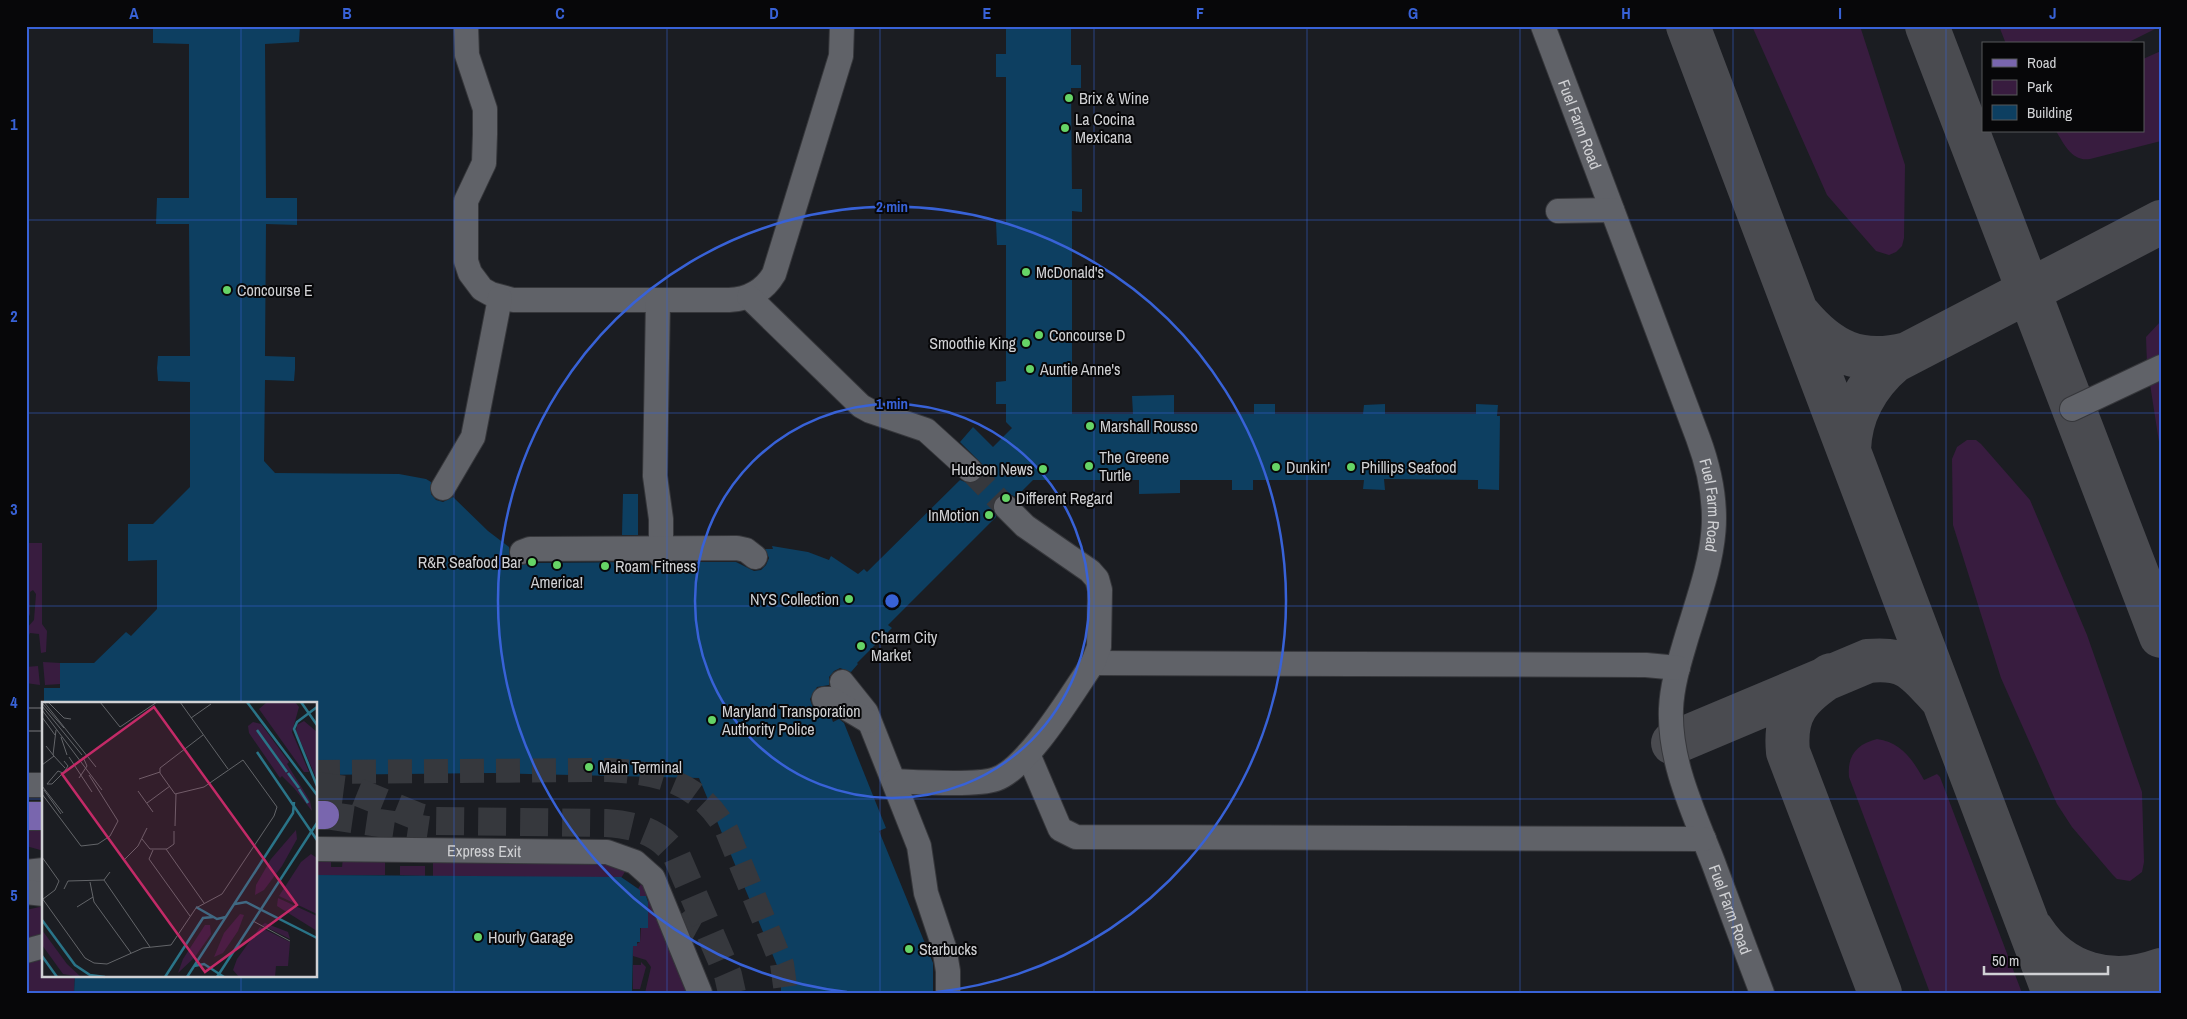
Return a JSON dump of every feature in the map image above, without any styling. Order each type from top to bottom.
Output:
[{"type":"main road","points":[[26,816],[42,816]]},
{"type":"street","points":[[466,26],[467,58],[485,112],[485,159],[466,203],[466,261],[476,282],[491,294],[513,300],[729,300],[748,297],[766,285],[776,270],[841,56],[842,26]]},
{"type":"street","name":"Fuel Farm Road","points":[[1543,26],[1698,438],[1713,487],[1715,517],[1713,547],[1678,668],[1671,710],[1674,750],[1704,839],[1762,993]]},
{"type":"street","points":[[1558,211],[1612,210]]},
{"type":"street","points":[[748,297],[861,406],[870,411],[926,430],[970,470]]},
{"type":"street","points":[[442,488],[473,437],[500,298]]},
{"type":"street","points":[[658,300],[655,476],[661,518],[661,553]]},
{"type":"street","points":[[2072,409],[2161,368]]},
{"type":"street","points":[[894,781],[990,781],[1004,775],[1028,754],[1093,662],[1098,651],[1100,640],[1100,590],[1097,579],[1090,571],[1026,526],[1006,507]]},
{"type":"street","points":[[522,552],[530,549],[661,553],[743,549],[755,557]]},
{"type":"street","points":[[1093,662],[1637,665],[1678,668]]},
{"type":"street","points":[[842,682],[863,706],[871,722],[919,846],[926,893],[944,946],[948,971],[948,993]]},
{"type":"street","points":[[824,699],[831,699],[871,722]]},
{"type":"street","points":[[1028,754],[1060,829],[1076,837],[1704,839]]},
{"type":"street","points":[[26,785],[42,785]]},
{"type":"street","name":"Express Exit","points":[[318,849],[607,852],[627,858],[662,879],[680,915]]},
{"type":"street","points":[[26,872],[42,870]]},
{"type":"street","name":"Express Exit","points":[[646,871],[658,887],[700,993]]},
{"type":"street","points":[[26,882],[42,882]]},
{"type":"street","points":[[26,892],[42,894]]},
{"type":"street","points":[[26,951],[42,947]]},
{"type":"green space","points":[[1752,26],[1860,26],[1905,165],[1904,238],[1902,246],[1896,252],[1889,255],[1876,251],[1827,195]]},
{"type":"green space","points":[[1999,26],[2161,26],[2129,42],[2005,42]]},
{"type":"green space","points":[[2161,51],[2161,141],[2090,159],[2078,158],[2073,155],[2057,132],[2144,132],[2144,59]]},
{"type":"green space","points":[[2161,321],[2161,357],[2147,364],[2146,337]]},
{"type":"green space","points":[[2161,379],[2161,455],[2150,384]]},
{"type":"green space","points":[[1967,440],[1976,440],[1981,444],[2030,500],[2087,635],[2142,792],[2144,862],[2142,872],[2130,881],[2117,879],[2112,874],[2072,827],[2057,804],[2001,678],[1953,525],[1952,459],[1957,447]]},
{"type":"green space","points":[[26,543],[42,543],[42,624],[47,631],[46,652],[41,653],[39,634],[30,633],[26,641],[26,629],[34,620],[36,594],[33,590],[30,592],[30,614],[26,623]]},
{"type":"green space","points":[[43,662],[60,663],[60,684],[45,685]]},
{"type":"green space","points":[[38,666],[40,685],[26,683],[26,667]]},
{"type":"green space","points":[[1877,739],[1900,748],[1911,759],[1924,780],[1937,774],[1940,777],[2022,993],[1930,993],[1849,777],[1850,762],[1855,752],[1864,744]]},
{"type":"green space","points":[[26,829],[42,829],[42,850],[26,846]]},
{"type":"green space","points":[[318,858],[331,858],[331,867],[342,867],[343,858],[385,860],[385,875],[318,875]]},
{"type":"green space","points":[[437,858],[606,860],[628,867],[621,878],[433,876],[433,862]]},
{"type":"green space","points":[[400,866],[425,866],[425,876],[400,875]]},
{"type":"green space","points":[[644,879],[694,993],[645,993],[651,967],[646,960],[633,956],[633,946],[640,942],[641,928],[648,928],[648,896],[640,896],[638,889]]},
{"type":"green space","points":[[42,906],[42,937],[26,941],[26,910]]},
{"type":"green space","points":[[42,959],[42,976],[75,976],[74,993],[26,993],[26,963]]},
{"type":"green space","points":[[641,962],[646,967],[640,989],[633,989],[633,965],[641,965]]},
{"type":"building","points":[[153,26],[300,26],[299,42],[265,44],[266,198],[297,198],[297,225],[266,224],[265,356],[295,357],[295,369],[294,381],[265,380],[264,461],[275,473],[399,474],[426,479],[431,482],[431,494],[436,500],[443,502],[453,497],[488,531],[509,547],[509,557],[519,565],[533,563],[649,562],[654,568],[661,570],[668,568],[673,562],[736,562],[754,571],[761,570],[766,565],[769,558],[765,549],[773,549],[772,546],[808,552],[829,560],[831,556],[858,574],[864,569],[867,572],[960,480],[975,483],[980,479],[983,465],[960,442],[973,427],[993,447],[1012,428],[1006,422],[1006,404],[996,404],[996,382],[1006,381],[1006,245],[997,245],[996,222],[1006,222],[1006,77],[996,77],[996,54],[1006,54],[1006,26],[1071,26],[1071,65],[1081,65],[1081,88],[1071,88],[1072,189],[1082,189],[1082,212],[1072,211],[1072,414],[1133,414],[1132,396],[1174,395],[1174,414],[1254,414],[1254,404],[1275,404],[1275,414],[1363,414],[1364,405],[1385,404],[1385,414],[1476,414],[1476,404],[1498,405],[1497,416],[1500,416],[1499,490],[1478,489],[1478,480],[1384,479],[1385,490],[1363,489],[1364,480],[1253,480],[1253,490],[1232,490],[1232,480],[1180,480],[1180,493],[1139,494],[1139,480],[1033,480],[1016,497],[1009,494],[997,497],[993,504],[996,517],[888,625],[892,628],[857,663],[851,672],[840,668],[834,671],[829,677],[829,685],[817,687],[810,699],[817,711],[830,714],[833,722],[839,719],[844,723],[886,828],[879,831],[933,963],[933,993],[781,993],[781,975],[699,778],[492,773],[318,775],[318,702],[44,702],[44,688],[60,688],[60,663],[94,663],[126,632],[131,636],[157,609],[157,560],[128,561],[128,524],[153,524],[190,487],[190,382],[158,381],[157,368],[158,356],[190,356],[189,224],[156,224],[157,198],[189,198],[189,44],[153,43]]},
{"type":"building","points":[[623,494],[638,494],[638,535],[622,535]]},
{"type":"building","name":"Hourly Garage","points":[[318,875],[621,877],[640,890],[640,896],[646,896],[648,902],[648,928],[640,928],[640,942],[637,942],[637,946],[633,946],[632,993],[74,993],[75,976],[318,976]]},
{"type":"taxiway","points":[[1688,26],[2054,993]]},
{"type":"taxiway","points":[[1927,26],[2161,636]]},
{"type":"taxiway","points":[[1849,450],[1853,424],[1862,400],[1876,379],[1894,361],[2161,222]]},
{"type":"taxiway","points":[[1799,315],[1822,338],[1834,347],[1847,353],[1860,357],[1875,358],[1907,354]]},
{"type":"taxiway","points":[[1673,743],[1868,661],[1893,661],[1911,668],[1942,699]]},
{"type":"taxiway","points":[[1831,675],[1810,690],[1796,706],[1789,726],[1787,738],[1788,752],[1880,993]]},
{"type":"taxiway","points":[[2033,931],[2058,958],[2089,974],[2124,978],[2161,970]]},
{"type":"tunnel","points":[[970,470],[1006,507]]},
{"type":"tunnel","points":[[318,772],[608,770],[645,774],[677,783],[704,801],[716,814],[727,831],[782,964],[786,993]]},
{"type":"tunnel","points":[[318,786],[355,791],[419,817],[436,821],[606,823],[646,831],[663,841],[677,857],[728,975],[732,993]]},
{"type":"tunnel","points":[[325,815],[428,830]]},
{"type":"tunnel","points":[[680,915],[691,929],[702,935]]},
{"type":"tram line","points":[[26,708],[42,708]]},
{"type":"tram line","points":[[26,731],[42,731]]},
{"type":"place","name":"Brix & Wine","points":[[1069,98]]},
{"type":"place","name":"La Cocina Mexicana","points":[[1065,128]]},
{"type":"place","name":"McDonald's","points":[[1026,272]]},
{"type":"place","name":"Concourse E","points":[[227,290]]},
{"type":"place","name":"Concourse D","points":[[1039,335]]},
{"type":"place","name":"Smoothie King","points":[[1026,343]]},
{"type":"place","name":"Auntie Anne's","points":[[1030,369]]},
{"type":"place","name":"Marshall Rousso","points":[[1090,426]]},
{"type":"place","name":"The Greene Turtle","points":[[1089,466]]},
{"type":"place","name":"Dunkin'","points":[[1276,467]]},
{"type":"place","name":"Phillips Seafood","points":[[1351,467]]},
{"type":"place","name":"Hudson News","points":[[1043,469]]},
{"type":"place","name":"Different Regard","points":[[1006,498]]},
{"type":"place","name":"InMotion","points":[[989,515]]},
{"type":"place","name":"R&R Seafood Bar","points":[[532,562]]},
{"type":"place","name":"America!","points":[[557,565]]},
{"type":"place","name":"Roam Fitness","points":[[605,566]]},
{"type":"place","name":"NYS Collection","points":[[849,599]]},
{"type":"place","name":"Charm City Market","points":[[861,646]]},
{"type":"place","name":"Maryland Transporation Authority Police","points":[[712,720]]},
{"type":"place","name":"Main Terminal","points":[[589,767]]},
{"type":"place","name":"Hourly Garage","points":[[478,937]]},
{"type":"place","name":"Starbucks","points":[[909,949]]}]
